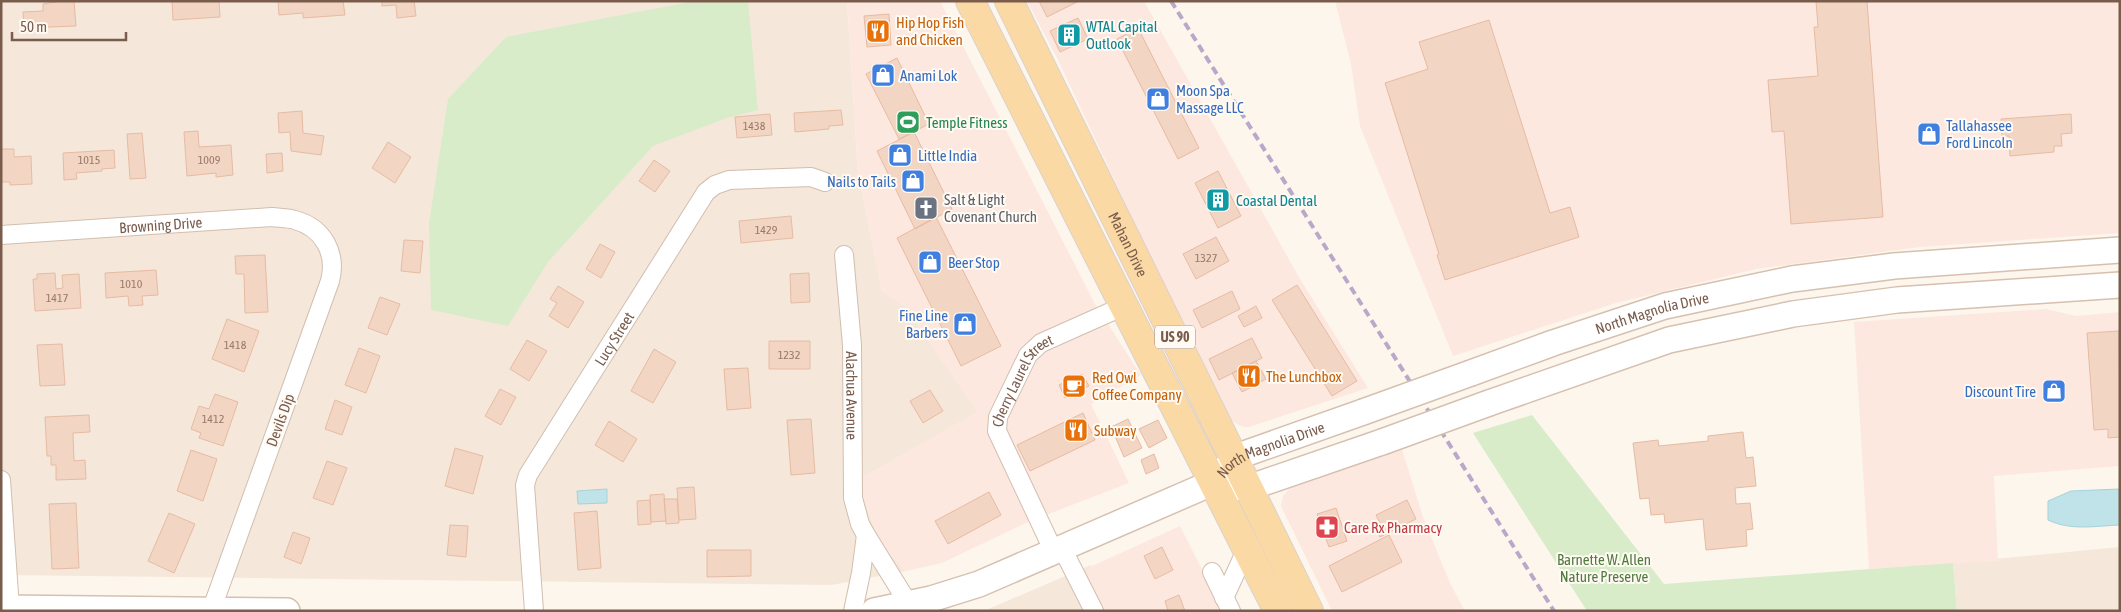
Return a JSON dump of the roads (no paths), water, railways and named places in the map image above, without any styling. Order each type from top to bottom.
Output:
[{"type":"main road","name":"US 90","points":[[970,1],[1278,611]]},
{"type":"main road","name":"Mahan Drive","points":[[1009,1],[1248,488]]},
{"type":"main road","points":[[1024,108],[1054,92]]},
{"type":"main road","name":"North Magnolia Drive","points":[[874,611],[912,608],[979,584],[1214,482],[1223,469],[1235,459],[1257,449],[1553,343],[1665,306],[1792,280],[1894,266],[2120,250]]},
{"type":"main road","points":[[1894,266],[1897,300]]},
{"type":"main road","name":"North Magnolia Drive","points":[[1214,482],[1231,488],[1248,488],[1669,340],[1794,314],[1897,300],[2120,285]]},
{"type":"main road","points":[[1640,314],[1648,347]]},
{"type":"main road","name":"US 90","points":[[1248,488],[1309,611]]},
{"type":"main road","points":[[5,608],[287,611]]},
{"type":"street","name":"Lucy Street","points":[[534,611],[525,485],[528,475],[706,192],[715,185],[729,180],[811,177],[825,182]]},
{"type":"street","name":"Browning Drive","points":[[1,235],[272,217],[296,220],[316,232]]},
{"type":"street","name":"Devils Dip","points":[[211,610],[330,281],[333,269],[332,256],[328,246],[316,232]]},
{"type":"street","name":"Alachua Avenue","points":[[844,255],[852,345],[853,498],[860,524],[912,608]]},
{"type":"street","name":"Cherry Laurel Street","points":[[1094,611],[1058,550],[998,431],[998,418],[1028,356],[1034,348],[1041,342],[1124,306]]},
{"type":"street","points":[[1,480],[5,608]]},
{"type":"street","name":"Alachua Avenue","points":[[853,611],[862,573],[866,535]]},
{"type":"street","points":[[1228,604],[1247,548]]},
{"type":"street","points":[[1212,572],[1228,604]]},
{"type":"water","points":[[607,489],[607,503],[578,504],[577,491]]},
{"type":"water","points":[[2120,489],[2120,525],[2074,527],[2048,520],[2048,501],[2071,491]]},
{"type":"railway","points":[[1171,1],[1554,611]]},
{"type":"place","name":"Hip Hop Fish and Chicken","points":[[878,31]]},
{"type":"place","name":"WTAL Capital Outlook","points":[[1069,35]]},
{"type":"place","name":"Anami Lok","points":[[883,75]]},
{"type":"place","name":"Moon Spa Massage LLC","points":[[1158,99]]},
{"type":"place","name":"Temple Fitness","points":[[908,122]]},
{"type":"place","name":"Tallahassee Ford Lincoln","points":[[1929,134]]},
{"type":"place","name":"Little India","points":[[900,155]]},
{"type":"place","name":"Nails to Tails","points":[[913,181]]},
{"type":"place","name":"Coastal Dental","points":[[1218,200]]},
{"type":"place","name":"Salt & Light Covenant Church","points":[[926,208]]},
{"type":"place","name":"Beer Stop","points":[[930,262]]},
{"type":"place","name":"Fine Line Barbers","points":[[965,324]]},
{"type":"place","name":"The Lunchbox","points":[[1249,376]]},
{"type":"place","name":"Red Owl Coffee Company","points":[[1074,386]]},
{"type":"place","name":"Discount Tire","points":[[2054,391]]},
{"type":"place","name":"Subway","points":[[1076,430]]},
{"type":"place","name":"Care Rx Pharmacy","points":[[1327,527]]},
{"type":"park label","name":"Barnette W. Allen Nature Preserve","points":[[1604,568]]}]
